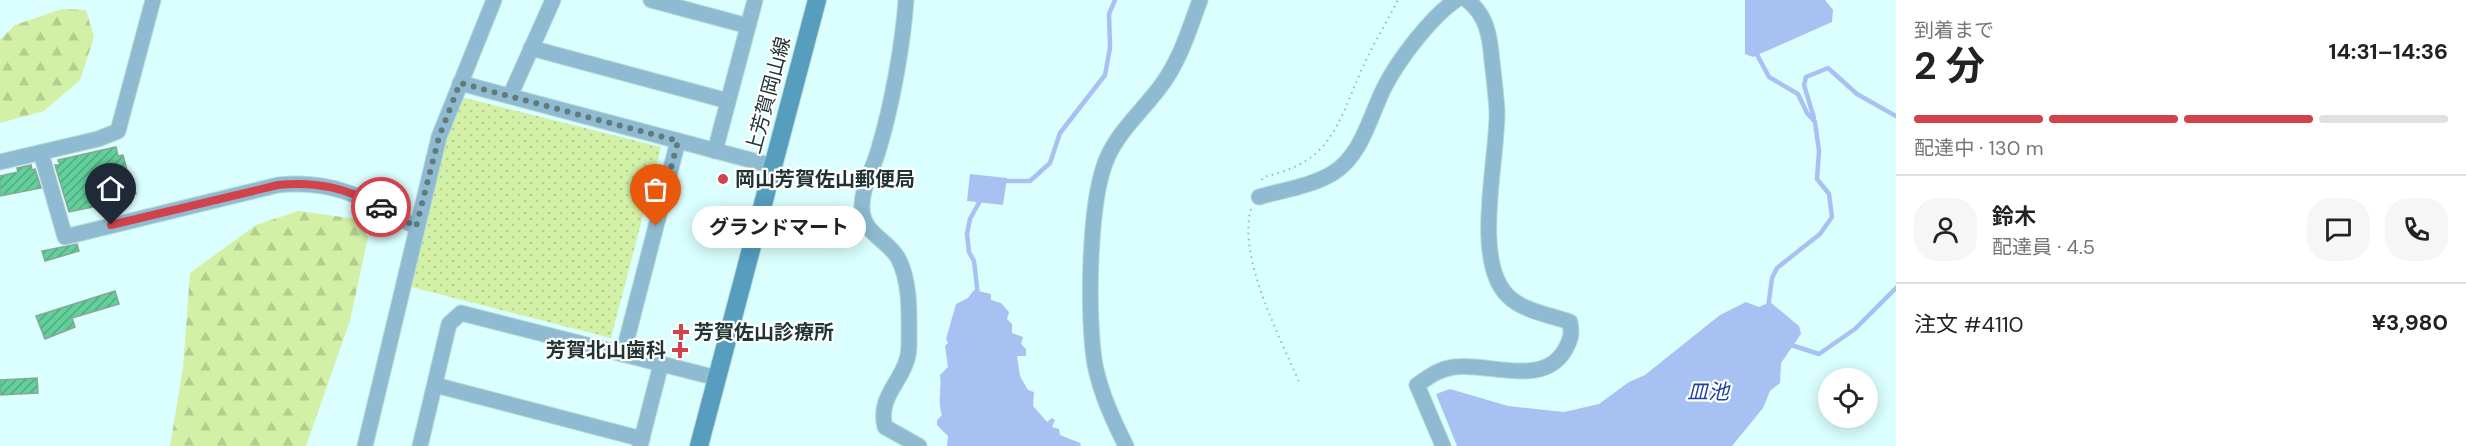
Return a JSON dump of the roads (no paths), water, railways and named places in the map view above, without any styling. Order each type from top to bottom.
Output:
[{"type":"main road","name":"上芳賀岡山線","points":[[699,446],[817,0]]},
{"type":"street","points":[[0,162],[98,139],[118,131],[153,0]]},
{"type":"street","points":[[365,446],[439,137],[494,0]]},
{"type":"street","points":[[510,96],[553,0]]},
{"type":"street","points":[[651,0],[748,26]]},
{"type":"street","points":[[715,151],[755,0]]},
{"type":"street","points":[[906,0],[892,90],[879,148],[862,199],[862,212],[864,224],[898,258],[906,288],[909,359],[898,382],[889,392],[882,414],[885,427],[919,446]]},
{"type":"street","points":[[1126,446],[1105,403],[1095,365],[1092,329],[1094,207],[1107,158],[1118,138],[1161,86],[1172,68],[1185,43],[1200,0]]},
{"type":"street","points":[[1259,197],[1333,173],[1346,161],[1359,144],[1385,86],[1426,27],[1443,9],[1456,0]]},
{"type":"street","points":[[1443,446],[1417,385],[1437,370],[1457,367],[1531,371],[1546,367],[1565,351],[1572,333],[1570,322],[1518,304],[1506,295],[1498,281],[1489,246],[1490,185],[1497,113],[1490,40],[1479,11],[1467,0]]},
{"type":"street","points":[[531,48],[728,101]]},
{"type":"street","points":[[460,83],[773,166]]},
{"type":"street","points":[[623,354],[678,141]]},
{"type":"street","points":[[41,153],[65,237],[294,183],[314,183],[345,190],[416,227]]},
{"type":"street","points":[[420,446],[449,324],[461,313],[717,378]]},
{"type":"street","points":[[435,385],[641,442],[661,364]]},
{"type":"water","points":[[1745,0],[1825,0],[1833,10],[1832,22],[1753,57],[1745,54]]},
{"type":"water","points":[[970,174],[1007,178],[1003,205],[967,201]]},
{"type":"water","points":[[974,290],[991,294],[991,300],[1001,303],[1009,312],[1007,319],[1012,324],[1012,333],[1023,337],[1021,344],[1026,349],[1026,356],[1017,356],[1020,376],[1028,390],[1034,392],[1033,406],[1047,422],[1052,418],[1055,420],[1052,427],[1059,429],[1060,435],[1080,443],[1081,446],[947,446],[948,436],[937,425],[937,420],[942,415],[940,375],[948,367],[946,339],[956,304],[968,298]]},
{"type":"water","name":"皿池","points":[[1746,302],[1759,307],[1770,302],[1799,326],[1801,334],[1781,363],[1780,383],[1770,391],[1763,408],[1732,446],[1457,446],[1436,394],[1450,389],[1508,406],[1564,412],[1599,404],[1629,382],[1645,375],[1720,315]]},
{"type":"waterway","points":[[1002,181],[1030,181],[1050,163],[1060,133],[1105,75],[1110,48],[1109,14],[1115,0]]},
{"type":"waterway","points":[[1754,49],[1769,77],[1798,94],[1807,113],[1815,122],[1819,151],[1817,179],[1829,194],[1832,217],[1820,234],[1777,268],[1772,278],[1768,308]]},
{"type":"waterway","points":[[1814,118],[1804,85],[1806,77],[1828,68],[1857,94],[1896,116]]},
{"type":"waterway","points":[[978,296],[974,261],[969,252],[967,234],[970,219],[981,199]]},
{"type":"waterway","points":[[1788,344],[1819,354],[1855,329],[1896,288]]},
{"type":"place","name":"岡山芳賀佐山郵便局","points":[[723,179]]},
{"type":"place","name":"グランドマート","points":[[656,226]]},
{"type":"place","name":"芳賀佐山診療所","points":[[681,332]]},
{"type":"place","name":"芳賀北山歯科","points":[[680,350]]}]
